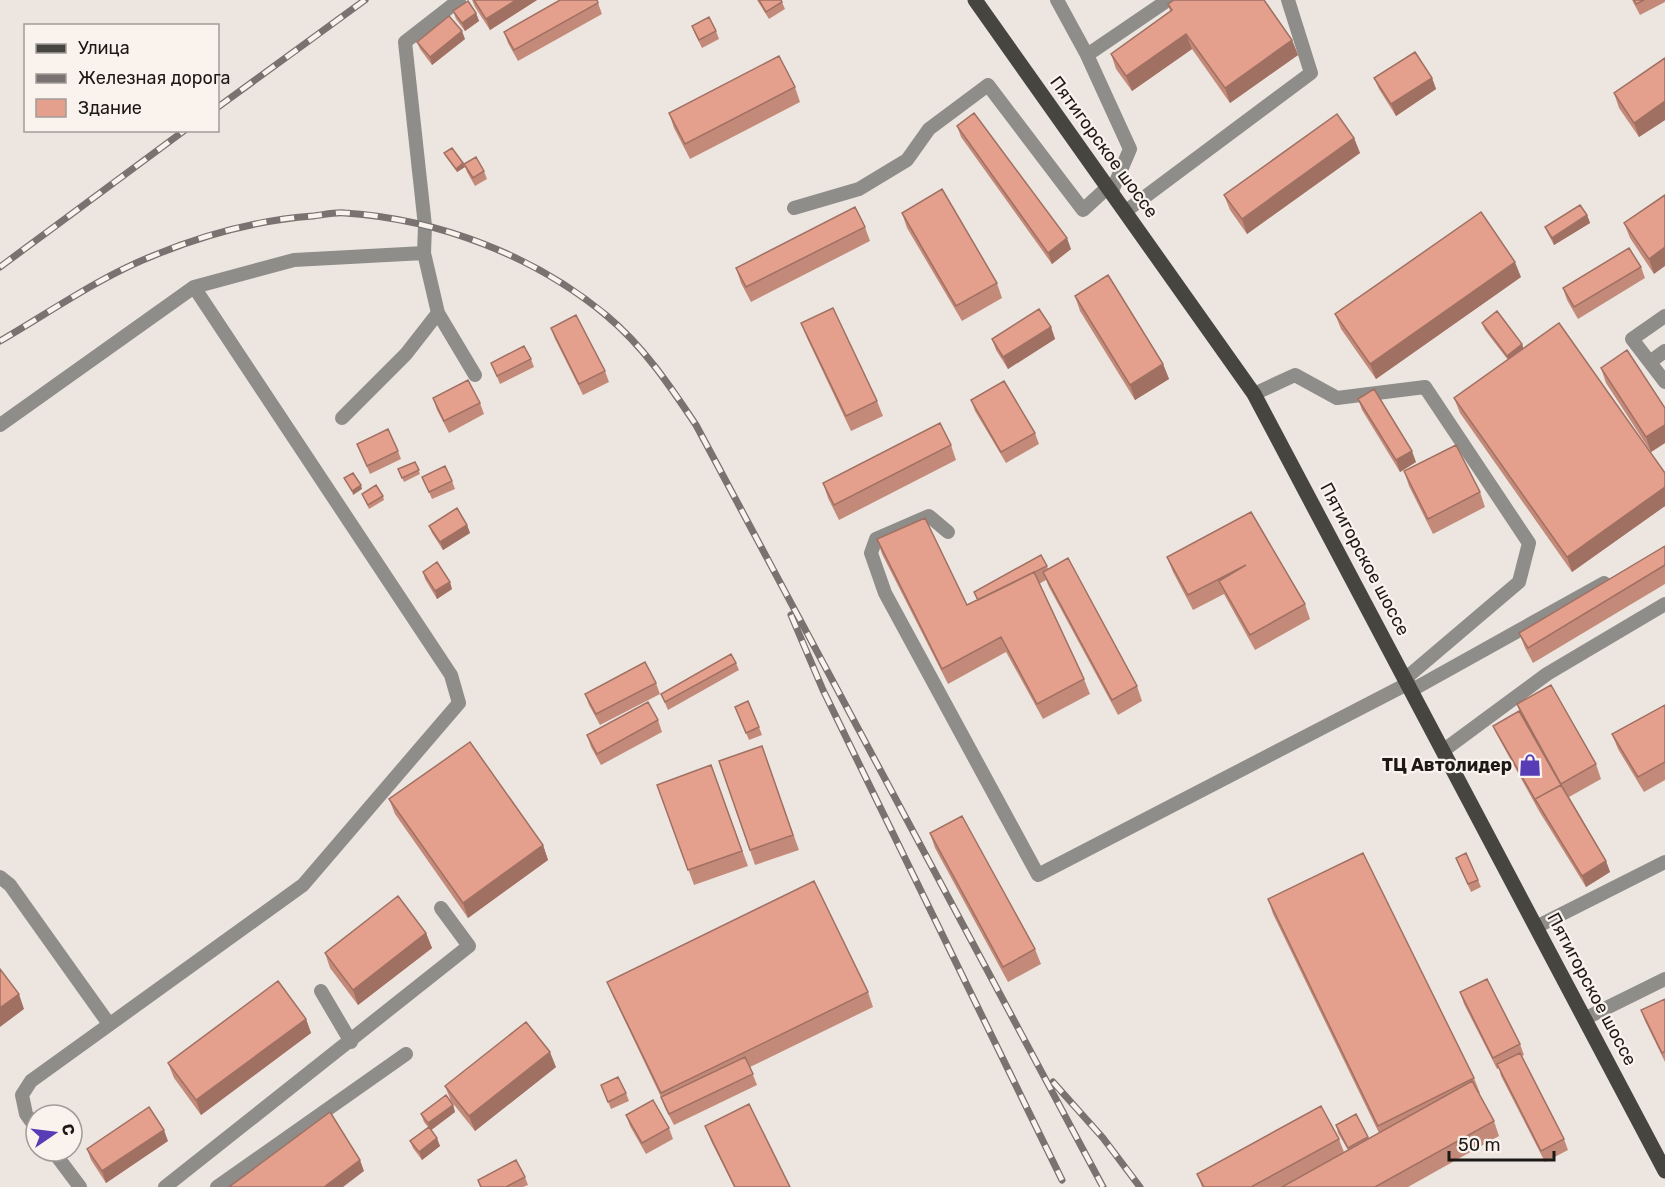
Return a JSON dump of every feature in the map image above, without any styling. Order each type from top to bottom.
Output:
[{"type":"main road","name":"Пятигорское шоссе","points":[[975,0],[1254,394],[1538,926],[1665,1171]]},
{"type":"lane","points":[[459,0],[405,42],[425,226],[424,253],[438,314],[475,375]]},
{"type":"lane","points":[[794,208],[859,189],[907,160],[929,129],[987,85],[1083,210],[1110,189],[1130,149],[1087,55],[1057,0]]},
{"type":"lane","points":[[1087,55],[1168,0]]},
{"type":"lane","points":[[1126,211],[1311,73],[1288,0]]},
{"type":"lane","points":[[0,425],[194,287],[294,260],[424,253]]},
{"type":"lane","points":[[24,1104],[22,1095],[31,1081],[303,885],[459,703],[451,675],[194,287]]},
{"type":"lane","points":[[342,418],[406,354],[438,314]]},
{"type":"lane","points":[[1665,316],[1632,339],[1665,382]]},
{"type":"lane","points":[[1650,362],[1665,351]]},
{"type":"lane","points":[[1254,394],[1296,375],[1337,398],[1425,387],[1529,543],[1519,582],[1409,684]]},
{"type":"lane","points":[[948,532],[929,516],[876,539],[871,553],[885,593],[1038,875],[1614,578]]},
{"type":"lane","points":[[1444,750],[1547,674],[1665,604]]},
{"type":"lane","points":[[1538,926],[1665,862]]},
{"type":"lane","points":[[0,878],[10,885],[109,1024]]},
{"type":"lane","points":[[165,1187],[351,1042],[469,946],[441,908]]},
{"type":"lane","points":[[1586,1018],[1665,979]]},
{"type":"lane","points":[[321,992],[351,1042]]},
{"type":"lane","points":[[217,1187],[406,1054]]},
{"type":"lane","points":[[62,1163],[80,1187]]},
{"type":"building","points":[[474,0],[516,0],[486,19]]},
{"type":"building","points":[[560,0],[597,0],[598,3],[514,50],[504,32]]},
{"type":"building","points":[[759,0],[781,0],[782,2],[766,12]]},
{"type":"building","points":[[1174,0],[1264,0],[1292,40],[1225,88],[1186,34],[1126,76],[1111,54],[1172,10],[1168,4]]},
{"type":"building","points":[[468,1],[476,13],[462,23],[453,11]]},
{"type":"building","points":[[449,16],[462,31],[430,57],[417,42]]},
{"type":"building","points":[[709,17],[716,31],[699,40],[692,26]]},
{"type":"building","points":[[1415,52],[1432,78],[1391,104],[1374,78]]},
{"type":"building","points":[[779,56],[795,87],[685,144],[669,113]]},
{"type":"building","points":[[1665,58],[1665,101],[1634,123],[1614,93]]},
{"type":"building","points":[[974,113],[1067,238],[1048,253],[957,126]]},
{"type":"building","points":[[1337,114],[1354,138],[1242,219],[1224,195]]},
{"type":"building","points":[[452,148],[463,163],[456,169],[444,153]]},
{"type":"building","points":[[476,157],[484,171],[473,178],[464,164]]},
{"type":"building","points":[[942,189],[997,283],[956,306],[902,213]]},
{"type":"building","points":[[1665,195],[1665,247],[1649,259],[1624,223]]},
{"type":"building","points":[[1580,205],[1587,215],[1552,238],[1545,227]]},
{"type":"building","points":[[855,207],[865,227],[746,287],[736,268]]},
{"type":"building","points":[[1481,212],[1515,262],[1370,364],[1335,314]]},
{"type":"building","points":[[1629,248],[1641,267],[1574,307],[1563,288]]},
{"type":"building","points":[[1108,275],[1163,364],[1130,385],[1075,296]]},
{"type":"building","points":[[833,308],[877,401],[846,416],[801,323]]},
{"type":"building","points":[[1039,309],[1051,327],[1003,357],[992,339]]},
{"type":"building","points":[[1497,311],[1522,344],[1507,356],[1482,323]]},
{"type":"building","points":[[576,315],[605,371],[579,384],[551,328]]},
{"type":"building","points":[[1559,323],[1665,473],[1665,487],[1567,557],[1454,398]]},
{"type":"building","points":[[524,346],[531,359],[497,376],[491,363]]},
{"type":"building","points":[[1627,350],[1665,408],[1665,425],[1646,437],[1601,368]]},
{"type":"building","points":[[468,380],[480,403],[444,421],[433,398]]},
{"type":"building","points":[[1004,381],[1035,433],[1001,452],[971,400]]},
{"type":"building","points":[[1374,389],[1412,451],[1396,460],[1358,399]]},
{"type":"building","points":[[940,423],[951,445],[834,505],[823,483]]},
{"type":"building","points":[[388,429],[398,451],[367,466],[357,444]]},
{"type":"building","points":[[1456,445],[1480,492],[1428,519],[1404,471]]},
{"type":"building","points":[[415,462],[419,470],[402,478],[398,469]]},
{"type":"building","points":[[445,466],[452,481],[429,492],[422,477]]},
{"type":"building","points":[[353,473],[361,485],[352,491],[344,478]]},
{"type":"building","points":[[376,485],[383,496],[368,505],[362,494]]},
{"type":"building","points":[[457,508],[467,525],[440,542],[429,526]]},
{"type":"building","points":[[1251,512],[1305,604],[1250,635],[1219,581],[1246,565],[1188,595],[1167,557]]},
{"type":"building","points":[[925,518],[967,605],[1034,572],[1084,679],[1037,704],[1001,637],[942,669],[877,539]]},
{"type":"building","points":[[1665,546],[1665,565],[1528,648],[1519,633]]},
{"type":"building","points":[[1041,555],[1047,566],[978,600],[974,592]]},
{"type":"building","points":[[1068,558],[1137,686],[1112,700],[1043,572]]},
{"type":"building","points":[[437,562],[450,582],[435,591],[423,572]]},
{"type":"building","points":[[731,654],[736,663],[665,702],[661,694]]},
{"type":"building","points":[[645,662],[656,683],[596,714],[585,694]]},
{"type":"building","points":[[1551,685],[1596,764],[1561,784],[1517,704]]},
{"type":"building","points":[[748,701],[759,727],[746,733],[735,707]]},
{"type":"building","points":[[648,702],[658,720],[597,754],[587,735]]},
{"type":"building","points":[[1665,705],[1665,762],[1638,777],[1612,734]]},
{"type":"building","name":"ТЦ Автолидер","points":[[1519,711],[1561,785],[1535,799],[1537,803],[1493,726]]},
{"type":"building","points":[[470,742],[543,845],[463,903],[389,799]]},
{"type":"building","points":[[762,746],[793,835],[750,850],[719,761]]},
{"type":"building","points":[[711,765],[742,851],[688,870],[657,785]]},
{"type":"building","points":[[1561,785],[1606,861],[1582,876],[1535,799]]},
{"type":"building","points":[[962,816],[1035,949],[1003,967],[930,833]]},
{"type":"building","points":[[1363,853],[1474,1078],[1378,1126],[1268,899]]},
{"type":"building","points":[[1466,853],[1478,880],[1468,884],[1456,858]]},
{"type":"building","points":[[814,881],[868,992],[661,1093],[607,982]]},
{"type":"building","points":[[398,896],[426,933],[353,990],[325,953]]},
{"type":"building","points":[[0,969],[19,994],[0,1008]]},
{"type":"building","points":[[1487,979],[1520,1044],[1493,1058],[1460,992]]},
{"type":"building","points":[[278,981],[306,1019],[196,1100],[168,1063]]},
{"type":"building","points":[[1665,999],[1665,1051],[1662,1053],[1641,1010]]},
{"type":"building","points":[[526,1022],[550,1052],[469,1116],[445,1086]]},
{"type":"building","points":[[1520,1053],[1564,1139],[1541,1151],[1497,1064]]},
{"type":"building","points":[[745,1057],[753,1074],[669,1114],[661,1097]]},
{"type":"building","points":[[618,1077],[626,1093],[608,1102],[601,1085]]},
{"type":"building","points":[[1472,1081],[1494,1121],[1375,1187],[1282,1187]]},
{"type":"building","points":[[446,1095],[453,1105],[428,1123],[421,1114]]},
{"type":"building","points":[[653,1100],[669,1128],[642,1143],[626,1115]]},
{"type":"building","points":[[749,1104],[790,1187],[735,1187],[705,1126]]},
{"type":"building","points":[[1321,1106],[1339,1139],[1251,1187],[1204,1187],[1197,1174]]},
{"type":"building","points":[[149,1107],[164,1130],[102,1171],[87,1149]]},
{"type":"building","points":[[330,1112],[360,1160],[324,1187],[229,1187]]},
{"type":"building","points":[[1356,1114],[1368,1137],[1348,1148],[1336,1125]]},
{"type":"building","points":[[429,1127],[437,1138],[419,1152],[410,1141]]},
{"type":"building","points":[[516,1160],[525,1177],[506,1187],[481,1187],[478,1180]]},
{"type":"railway","points":[[219,106],[365,0]]},
{"type":"railway","points":[[0,267],[182,132]]},
{"type":"railway","points":[[0,341],[115,273],[174,247],[213,234],[252,225],[337,213],[415,223],[484,244],[549,275],[607,316],[645,354],[696,425],[1103,1187]]},
{"type":"railway","points":[[791,615],[823,690],[1062,1180]]},
{"type":"railway","points":[[1053,1082],[1103,1138],[1140,1187]]},
{"type":"place","name":"ТЦ Автолидер","points":[[1530,765]]}]
